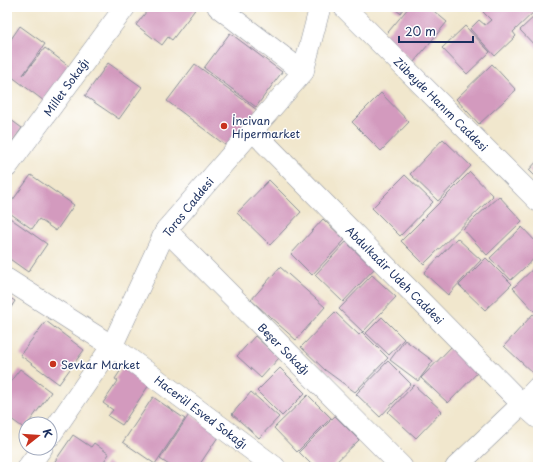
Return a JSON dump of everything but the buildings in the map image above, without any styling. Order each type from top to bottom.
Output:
[{"type":"street","name":"Millet Sokağı","points":[[7,167],[125,7]]},
{"type":"street","points":[[218,7],[303,72]]},
{"type":"street","name":"Toros Caddesi","points":[[58,424],[112,346],[166,230],[303,72],[320,7]]},
{"type":"street","name":"Zübeyde Hanım Caddesi","points":[[344,7],[538,201]]},
{"type":"street","name":"Abdulkadir Udeh Caddesi","points":[[252,130],[522,404],[538,418]]},
{"type":"street","name":"Beşer Sokağı","points":[[166,230],[402,467]]},
{"type":"street","name":"Hacerül Esved Sokağı","points":[[7,278],[112,346],[275,467]]},
{"type":"street","points":[[456,467],[538,387]]},
{"type":"street","points":[[28,467],[36,456]]},
{"type":"place","name":"İncivan Hipermarket","points":[[224,126]]},
{"type":"place","name":"Sevkar Market","points":[[53,364]]}]
